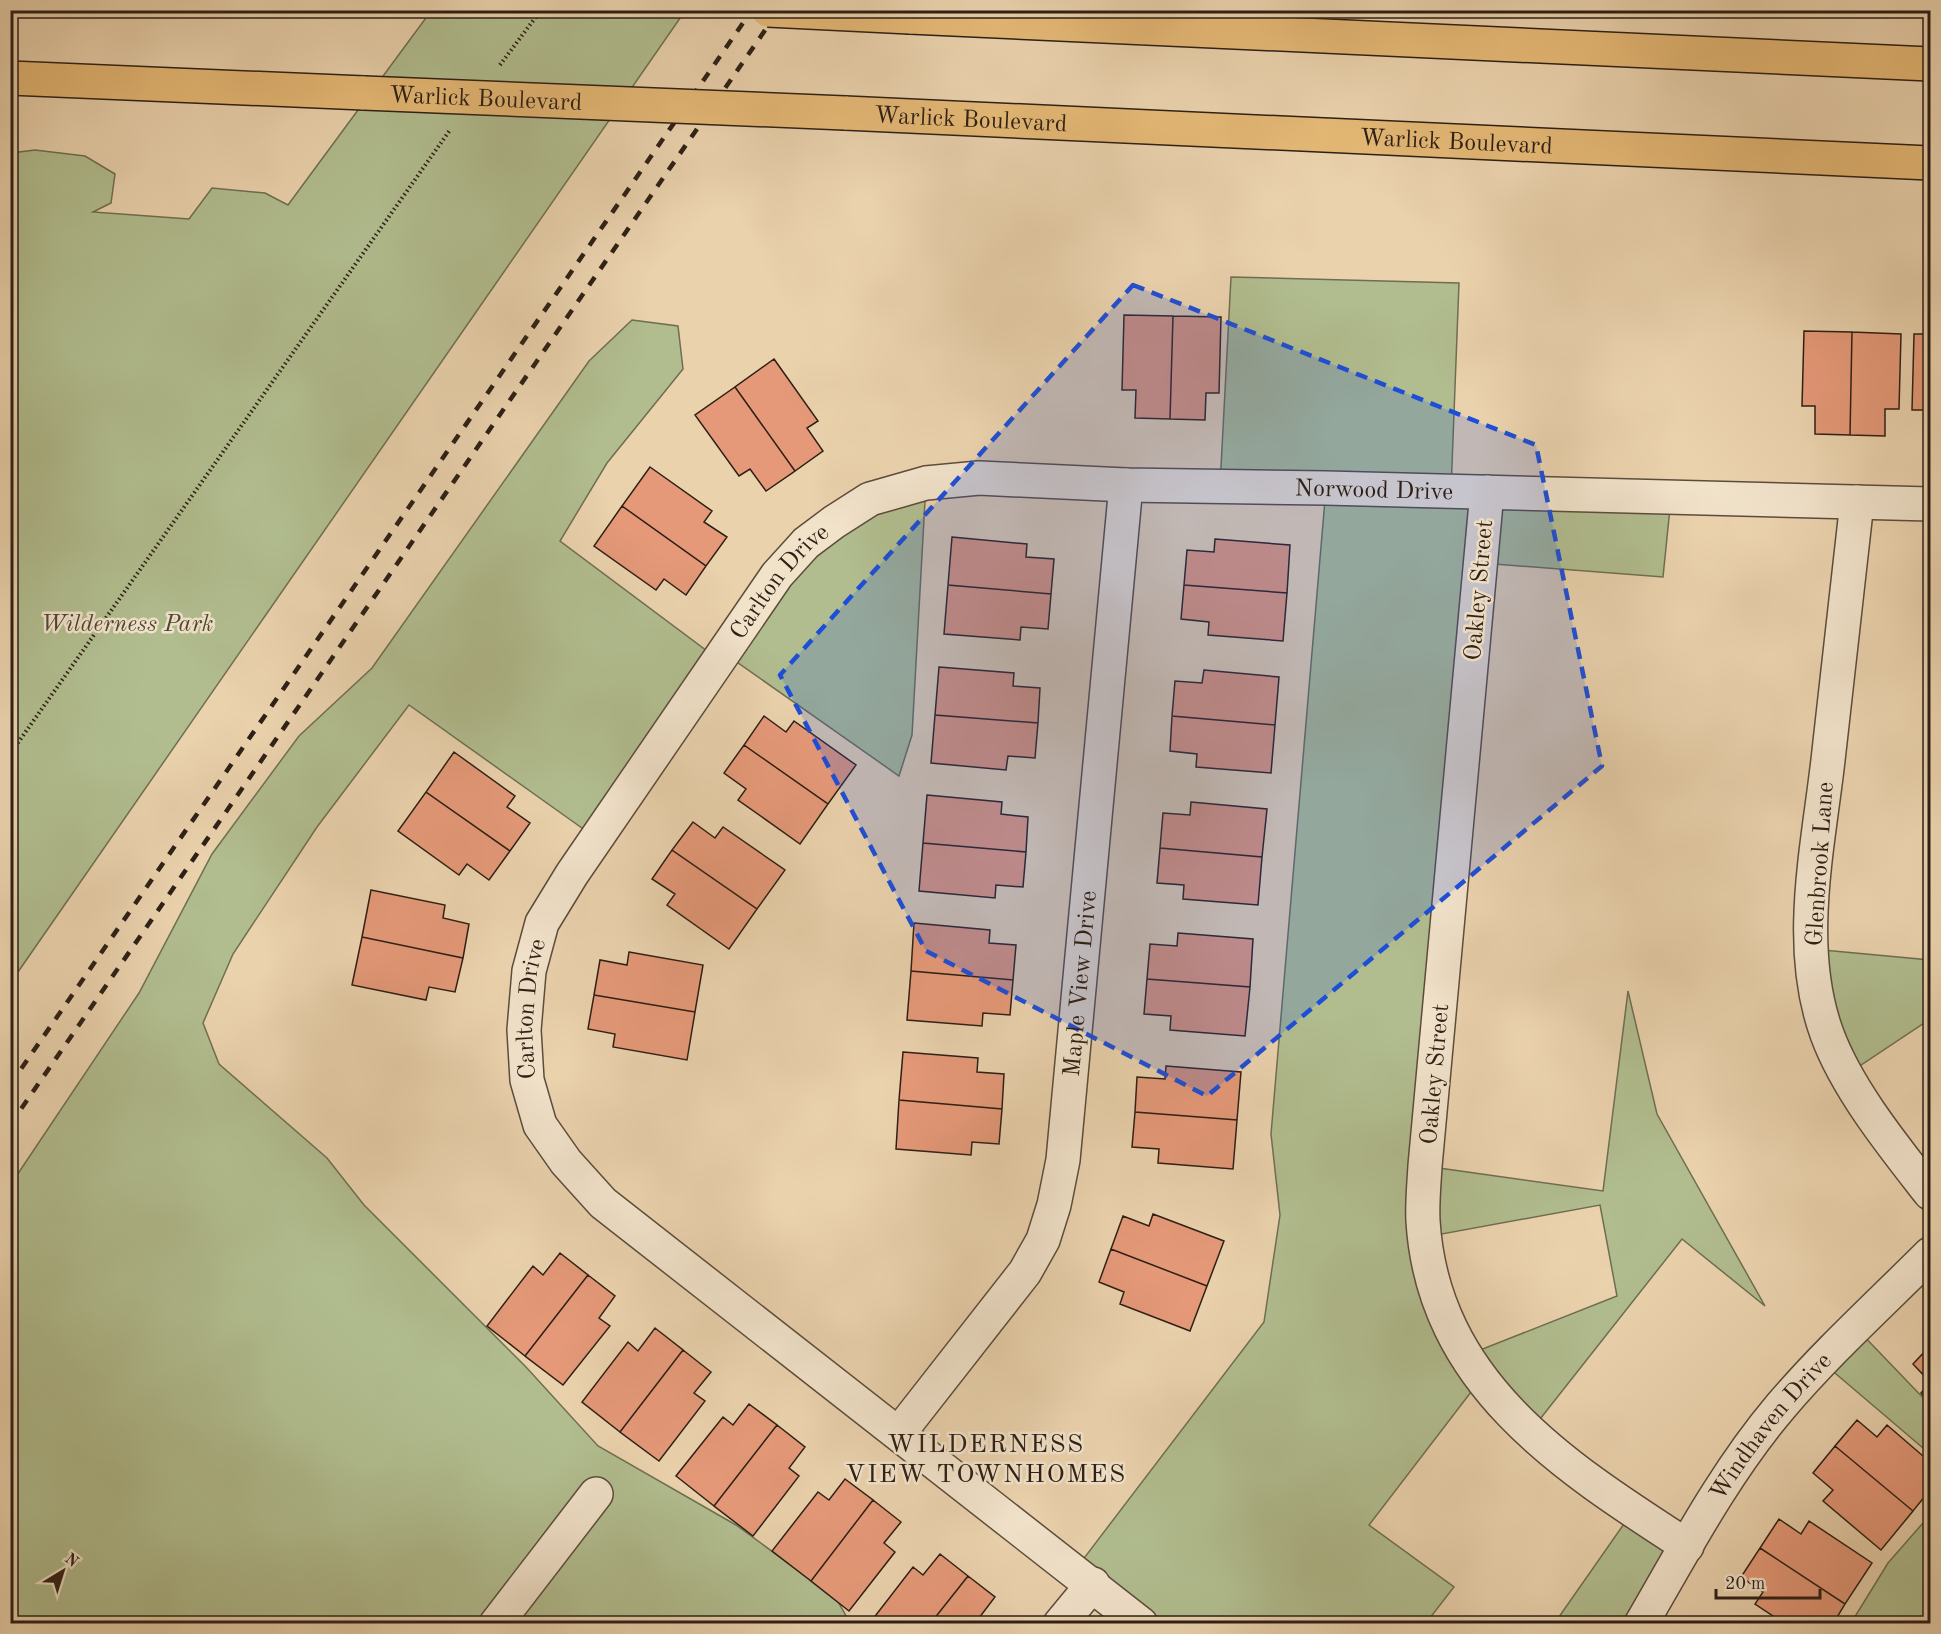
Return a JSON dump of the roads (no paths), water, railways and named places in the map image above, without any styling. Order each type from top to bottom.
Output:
[{"type":"main road","points":[[768,10],[1930,63]]},
{"type":"main road","name":"Warlick Boulevard","points":[[10,78],[845,113],[1930,163]]},
{"type":"lane","name":"Norwood Drive","points":[[926,483],[979,478],[1126,485],[1930,504]]},
{"type":"lane","name":"Carlton Drive","points":[[926,483],[870,499],[806,543],[777,575],[572,874],[542,923],[528,971],[524,1030],[527,1080],[540,1125],[566,1162],[603,1203],[1142,1623]]},
{"type":"lane","name":"Maple View Drive","points":[[899,1433],[1025,1272],[1043,1240],[1054,1205],[1064,1148],[1126,485]]},
{"type":"lane","name":"Oakley Street","points":[[1487,492],[1425,1166],[1423,1220],[1429,1264],[1439,1301],[1453,1335],[1465,1356],[1495,1397],[1529,1433],[1633,1511],[1687,1546]]},
{"type":"lane","name":"Glenbrook Lane","points":[[1857,502],[1815,870],[1811,937],[1813,973],[1818,1005],[1840,1065],[1930,1193]]},
{"type":"lane","name":"Windhaven Drive","points":[[1641,1623],[1744,1455],[1781,1407],[1822,1362],[1930,1254]]},
{"type":"lane","points":[[496,1623],[596,1494]]},
{"type":"lane","points":[[1060,1623],[1093,1584]]},
{"type":"railway","points":[[10,1085],[752,10]]},
{"type":"railway","points":[[10,1125],[779,10]]},
{"type":"district","name":"WILDERNESS VIEW TOWNHOMES","points":[[986,1458]]},
{"type":"park label","name":"Wilderness Park","points":[[127,623]]}]
